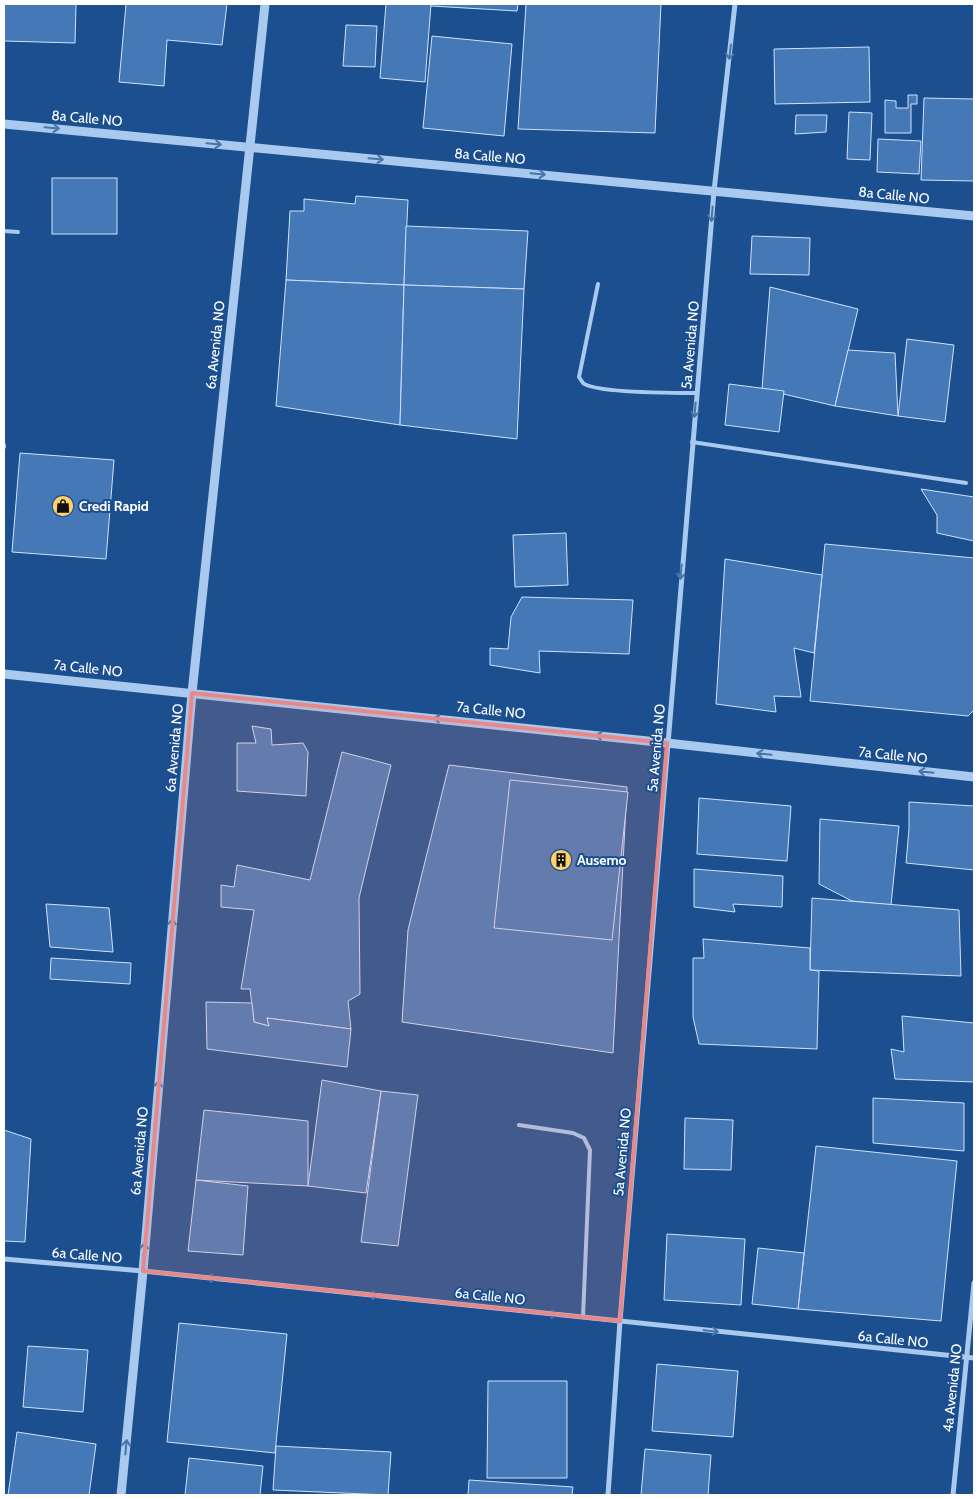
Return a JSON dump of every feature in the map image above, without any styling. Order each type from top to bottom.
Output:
[{"type":"street","name":"6a Avenida NO","points":[[122,1495],[192,692],[265,4]]},
{"type":"street","name":"5a Avenida NO","points":[[608,1495],[620,1321],[692,442],[714,191],[735,4]]},
{"type":"street","name":"8a Calle NO","points":[[4,124],[974,216]]},
{"type":"street","name":"7a Calle NO","points":[[4,674],[192,692],[974,777]]},
{"type":"street","name":"6a Calle NO","points":[[4,1259],[142,1271],[974,1358]]},
{"type":"street","name":"4a Avenida NO","points":[[953,1495],[974,1282]]},
{"type":"lane","points":[[4,232],[18,232]]},
{"type":"lane","points":[[598,284],[579,377],[583,383],[592,387],[644,392],[697,393]]},
{"type":"lane","points":[[692,442],[966,483]]},
{"type":"lane","points":[[519,1125],[573,1133],[584,1138],[590,1150],[583,1317]]},
{"type":"highlighted area","points":[[192,693],[667,743],[620,1321],[143,1271]]},
{"type":"building","points":[[4,4],[76,4],[75,43],[4,41]]},
{"type":"building","points":[[126,4],[227,4],[222,45],[167,40],[164,86],[119,82]]},
{"type":"building","points":[[386,4],[431,4],[425,82],[380,78]]},
{"type":"building","points":[[431,4],[518,4],[517,11],[431,6]]},
{"type":"building","points":[[526,4],[661,4],[655,133],[518,129]]},
{"type":"building","points":[[346,25],[377,26],[375,67],[343,66]]},
{"type":"building","points":[[432,36],[512,44],[504,136],[423,128]]},
{"type":"building","points":[[869,47],[870,102],[775,104],[774,49]]},
{"type":"building","points":[[908,95],[917,95],[917,104],[911,104],[911,133],[885,133],[885,100],[896,101],[896,108],[908,108]]},
{"type":"building","points":[[924,98],[974,99],[974,181],[921,180]]},
{"type":"building","points":[[849,112],[872,113],[870,160],[847,159]]},
{"type":"building","points":[[796,115],[827,115],[826,132],[795,134]]},
{"type":"building","points":[[878,139],[921,141],[919,174],[877,172]]},
{"type":"building","points":[[52,178],[117,178],[117,234],[52,234]]},
{"type":"building","points":[[356,196],[408,200],[404,285],[286,280],[290,211],[304,211],[304,199],[355,204]]},
{"type":"building","points":[[406,226],[528,231],[524,289],[404,285]]},
{"type":"building","points":[[752,236],[810,238],[809,275],[750,274]]},
{"type":"building","points":[[286,280],[404,285],[400,425],[276,406]]},
{"type":"building","points":[[404,285],[524,289],[517,439],[400,425]]},
{"type":"building","points":[[770,287],[858,309],[835,406],[762,389]]},
{"type":"building","points":[[907,339],[954,345],[945,422],[898,416]]},
{"type":"building","points":[[848,350],[895,353],[898,416],[835,406]]},
{"type":"building","points":[[729,384],[784,391],[779,432],[725,425]]},
{"type":"building","name":"Credi Rapid","points":[[20,453],[114,460],[106,559],[12,552]]},
{"type":"building","points":[[921,489],[974,497],[974,541],[937,533],[937,515]]},
{"type":"building","points":[[566,533],[568,585],[515,587],[513,535]]},
{"type":"building","points":[[825,544],[974,558],[974,710],[968,716],[810,701]]},
{"type":"building","points":[[725,559],[822,575],[814,653],[794,648],[801,697],[774,696],[776,712],[716,704]]},
{"type":"building","points":[[522,597],[633,600],[629,654],[539,651],[540,673],[490,665],[490,648],[508,649],[511,617]]},
{"type":"building","points":[[252,726],[271,729],[272,745],[303,743],[308,752],[306,796],[237,791],[237,743],[256,743]]},
{"type":"building","points":[[342,752],[391,765],[359,898],[360,994],[348,1001],[351,1029],[267,1018],[269,1026],[254,1022],[250,989],[241,989],[254,910],[221,907],[221,885],[234,887],[237,865],[310,880]]},
{"type":"building","points":[[449,765],[627,787],[613,1053],[402,1022],[408,930]]},
{"type":"building","name":"Ausemo","points":[[510,780],[628,792],[612,940],[494,928]]},
{"type":"building","points":[[699,798],[791,806],[787,861],[697,854]]},
{"type":"building","points":[[909,802],[974,806],[974,870],[906,863]]},
{"type":"building","points":[[820,819],[899,826],[891,905],[852,901],[819,884]]},
{"type":"building","points":[[694,869],[783,876],[782,907],[733,904],[735,912],[694,907]]},
{"type":"building","points":[[812,898],[959,910],[961,976],[810,970]]},
{"type":"building","points":[[46,904],[109,908],[113,952],[50,947]]},
{"type":"building","points":[[703,939],[810,948],[810,970],[819,971],[817,1049],[699,1044],[693,1017],[693,958],[704,958]]},
{"type":"building","points":[[51,958],[131,963],[130,984],[50,979]]},
{"type":"building","points":[[206,1002],[252,1003],[254,1022],[269,1026],[267,1018],[351,1029],[347,1067],[207,1049]]},
{"type":"building","points":[[902,1016],[974,1023],[974,1082],[895,1079],[891,1049],[904,1052]]},
{"type":"building","points":[[322,1080],[381,1091],[366,1193],[308,1186]]},
{"type":"building","points":[[381,1091],[418,1095],[398,1246],[361,1242]]},
{"type":"building","points":[[873,1098],[964,1103],[964,1151],[873,1143]]},
{"type":"building","points":[[204,1110],[308,1121],[308,1186],[196,1180]]},
{"type":"building","points":[[685,1118],[733,1120],[731,1170],[684,1169]]},
{"type":"building","points":[[4,1130],[31,1139],[25,1242],[4,1241]]},
{"type":"building","points":[[816,1146],[957,1161],[941,1321],[798,1309]]},
{"type":"building","points":[[196,1180],[248,1186],[243,1255],[188,1251]]},
{"type":"building","points":[[667,1234],[745,1239],[741,1305],[664,1300]]},
{"type":"building","points":[[758,1248],[804,1253],[798,1309],[752,1304]]},
{"type":"building","points":[[179,1323],[287,1334],[275,1453],[167,1442]]},
{"type":"building","points":[[28,1346],[88,1350],[83,1412],[23,1407]]},
{"type":"building","points":[[657,1364],[738,1371],[733,1437],[652,1431]]},
{"type":"building","points":[[488,1381],[567,1381],[567,1478],[487,1478]]},
{"type":"building","points":[[17,1432],[96,1444],[89,1495],[8,1495]]},
{"type":"building","points":[[276,1446],[391,1452],[388,1495],[273,1490]]},
{"type":"building","points":[[645,1449],[711,1455],[708,1495],[641,1495]]},
{"type":"building","points":[[189,1458],[263,1466],[260,1495],[185,1495]]},
{"type":"building","points":[[469,1480],[573,1487],[572,1495],[468,1495]]},
{"type":"place","name":"Credi Rapid","points":[[63,506]]},
{"type":"place","name":"Ausemo","points":[[561,860]]}]
